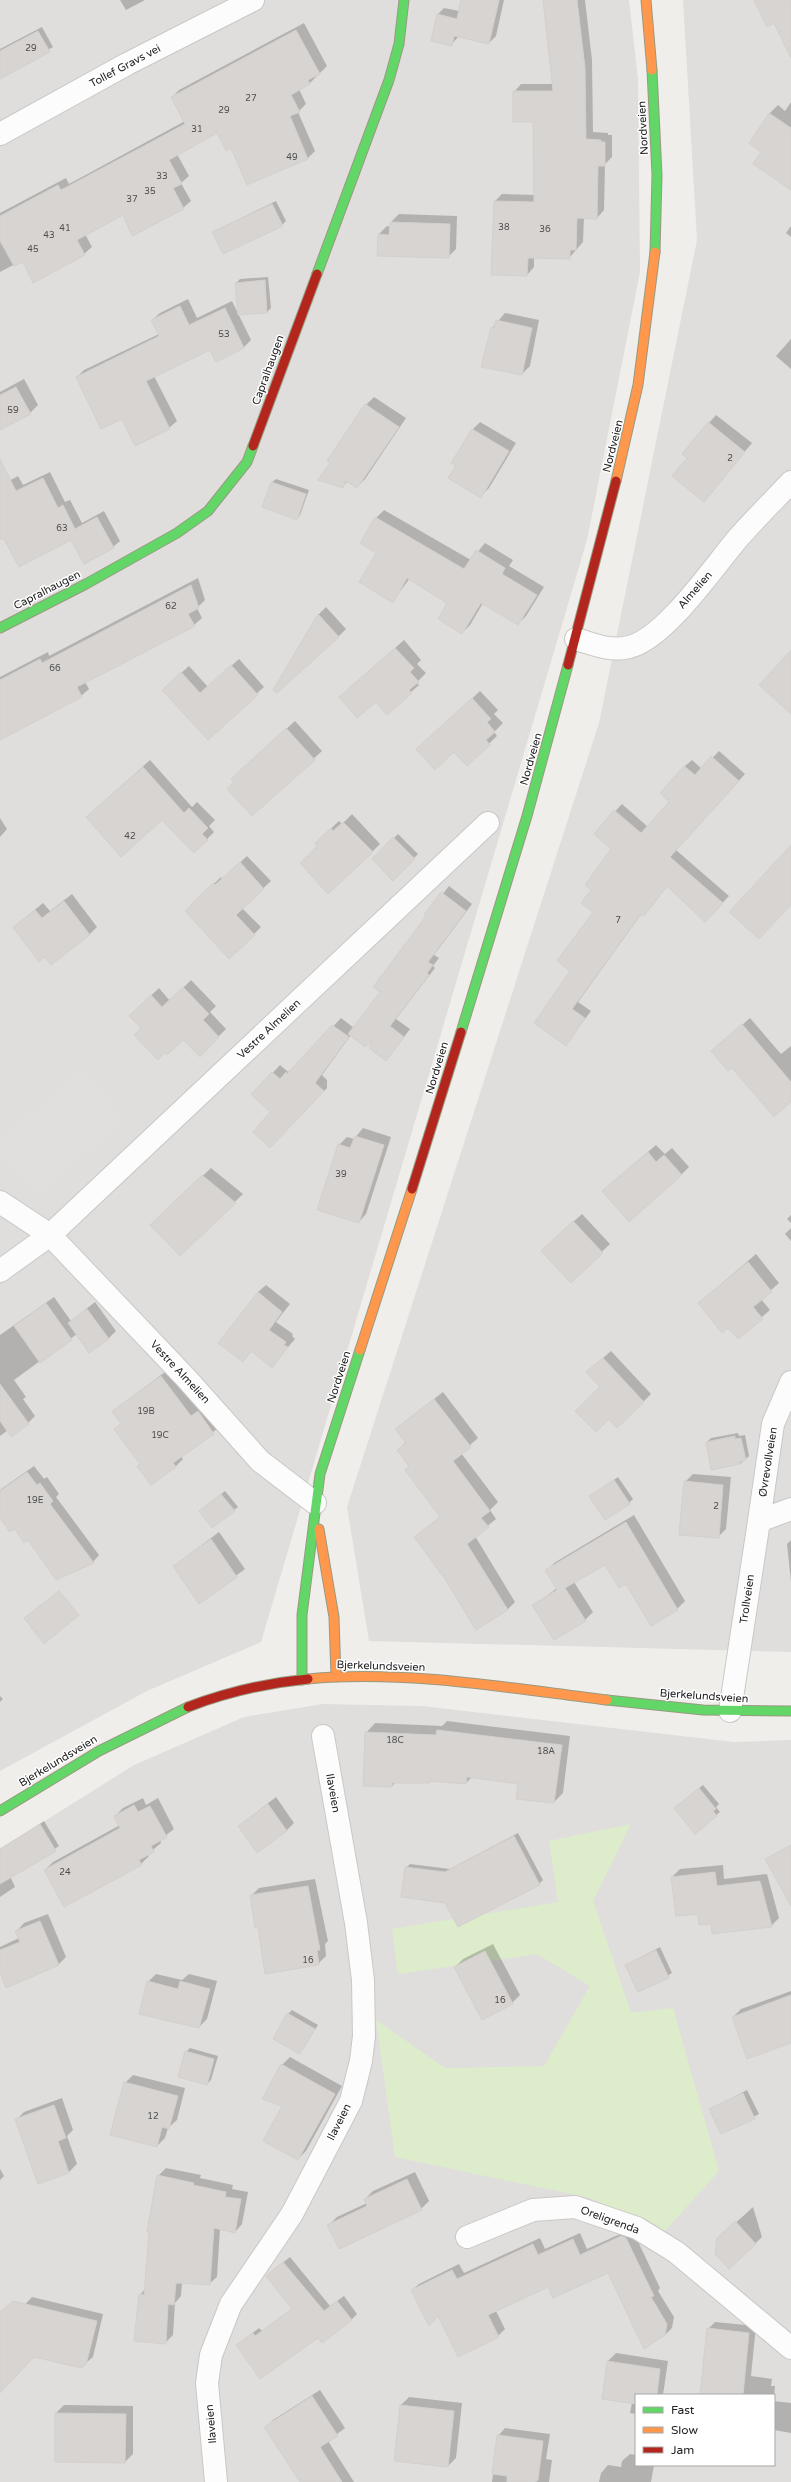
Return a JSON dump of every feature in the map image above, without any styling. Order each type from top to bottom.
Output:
[{"type":"main road","name":"Capralhaugen","points":[[0,628],[86,584],[177,533],[208,511],[247,462],[389,80],[399,44],[404,0]]},
{"type":"main road","name":"Nordveien","points":[[302,1680],[302,1615],[315,1503],[320,1474],[413,1186],[527,816],[576,639],[629,429],[638,385],[651,295],[655,248],[657,175],[653,83],[646,0]]},
{"type":"main road","name":"Nordveien","points":[[315,1503],[334,1617],[336,1677]]},
{"type":"main road","name":"Bjerkelundsveien","points":[[0,1811],[110,1743],[163,1718],[205,1700],[282,1681],[375,1676],[463,1682],[674,1707],[730,1711],[791,1711]]},
{"type":"street","name":"Tollef Gravs vei","points":[[0,134],[127,64],[253,0]]},
{"type":"street","name":"Almelien","points":[[576,639],[608,649],[628,648],[645,641],[668,621],[739,538],[791,482]]},
{"type":"street","name":"Vestre Almelien","points":[[0,1271],[50,1235],[488,822]]},
{"type":"street","name":"Vestre Almelien","points":[[0,1202],[50,1235],[186,1378],[260,1461],[315,1503]]},
{"type":"street","name":"Øvrevollveien","points":[[759,1521],[773,1424],[791,1382]]},
{"type":"street","points":[[759,1521],[791,1509]]},
{"type":"street","name":"Trollveien","points":[[730,1711],[759,1521]]},
{"type":"street","name":"Ilaveien","points":[[216,2482],[207,2383],[211,2355],[231,2304],[292,2214],[351,2101],[361,2061],[364,2036],[363,1980],[356,1923],[323,1736]]},
{"type":"street","name":"Oreligrenda","points":[[467,2237],[533,2210],[575,2207],[637,2228],[676,2252],[791,2348]]},
{"type":"shaded area","points":[[0,0],[629,0],[638,79],[640,272],[587,540],[261,1642],[147,1691],[0,1771]]},
{"type":"shaded area","points":[[683,0],[791,0],[791,1652],[369,1641],[347,1507],[599,723],[697,240]]},
{"type":"shaded area","points":[[82,1068],[126,1120],[37,1196],[0,1153],[0,1138]]},
{"type":"shaded area","points":[[323,1704],[422,1706],[734,1742],[791,1740],[791,2482],[0,2482],[0,1849],[134,1765],[244,1717]]},
{"type":"green space","points":[[631,1824],[593,1901],[631,2013],[673,2008],[719,2171],[665,2231],[590,2198],[395,2157],[376,2020],[445,2068],[544,2066],[590,1986],[537,1954],[398,1974],[392,1929],[558,1902],[549,1841]]},
{"type":"building","points":[[461,0],[499,0],[489,44],[454,36],[452,46],[431,41],[437,14],[457,19]]},
{"type":"building","points":[[543,0],[577,0],[585,68],[586,139],[601,140],[601,142],[605,142],[605,166],[598,166],[597,219],[577,218],[576,250],[570,250],[570,259],[528,258],[527,276],[491,275],[494,201],[534,202],[533,122],[513,122],[513,91],[553,91]]},
{"type":"building","points":[[754,0],[791,0],[791,58],[774,23],[767,27]]},
{"type":"building","points":[[296,30],[320,74],[308,80],[310,84],[291,95],[300,112],[290,116],[308,159],[247,185],[231,148],[226,151],[217,133],[169,160],[182,184],[173,188],[184,209],[132,236],[123,215],[77,240],[85,255],[33,283],[23,262],[14,266],[0,241],[0,216],[58,185],[61,190],[185,124],[171,97]]},
{"type":"building","points":[[38,31],[50,52],[0,79],[0,51]]},
{"type":"building","points":[[769,113],[791,128],[791,190],[753,164],[761,152],[749,143]]},
{"type":"building","points":[[272,204],[283,226],[223,254],[212,232]]},
{"type":"building","points":[[390,222],[450,224],[449,258],[377,256],[378,234],[389,235]]},
{"type":"building","points":[[265,280],[267,313],[238,315],[235,283]]},
{"type":"building","points":[[180,306],[189,325],[225,308],[244,348],[216,362],[210,350],[146,381],[170,429],[135,446],[122,419],[101,429],[76,377],[159,336],[151,320]]},
{"type":"building","points":[[496,320],[532,328],[522,375],[481,367],[491,327],[494,328]]},
{"type":"building","points":[[16,387],[31,414],[0,430],[0,395]]},
{"type":"building","points":[[365,404],[399,427],[357,488],[346,481],[343,488],[318,480],[330,463],[327,461]]},
{"type":"building","points":[[708,422],[745,452],[704,502],[672,476],[687,458],[682,454]]},
{"type":"building","points":[[472,429],[509,451],[481,498],[448,478],[456,465],[451,463]]},
{"type":"building","points":[[0,459],[16,491],[43,478],[58,508],[63,505],[75,529],[97,517],[114,548],[84,564],[71,540],[19,567],[4,539],[0,539]]},
{"type":"building","points":[[271,482],[306,494],[297,520],[262,507]]},
{"type":"building","points":[[375,517],[464,569],[476,550],[505,568],[502,574],[537,595],[518,625],[481,603],[462,634],[438,619],[447,603],[407,578],[393,603],[359,582],[376,553],[360,543]]},
{"type":"building","points":[[191,585],[199,608],[188,614],[195,626],[77,687],[82,697],[0,740],[0,680],[40,659],[42,663]]},
{"type":"building","points":[[318,614],[339,637],[277,693],[273,690]]},
{"type":"building","points":[[395,648],[414,668],[410,672],[419,682],[409,690],[412,693],[387,715],[376,702],[357,718],[339,697]]},
{"type":"building","points":[[791,650],[791,714],[759,685]]},
{"type":"building","points":[[231,665],[258,695],[208,740],[162,690],[181,672],[200,693]]},
{"type":"building","points":[[472,698],[491,719],[487,722],[495,732],[486,740],[490,745],[467,766],[454,752],[435,770],[416,749]]},
{"type":"building","points":[[286,728],[315,760],[252,816],[227,789],[234,782],[231,779]]},
{"type":"building","points":[[711,756],[739,781],[670,857],[723,903],[705,922],[667,886],[644,916],[641,914],[572,1009],[585,1018],[566,1046],[534,1023],[570,971],[557,961],[593,912],[581,903],[591,890],[585,885],[611,849],[594,834],[614,810],[641,833],[669,802],[660,793],[684,766],[695,775]]},
{"type":"building","points":[[143,767],[184,813],[189,808],[208,828],[202,834],[208,840],[194,853],[162,820],[121,857],[86,817]]},
{"type":"building","points":[[343,822],[373,852],[328,894],[300,863],[317,846],[315,843],[331,828],[333,831]]},
{"type":"building","points":[[393,837],[415,859],[393,881],[372,859]]},
{"type":"building","points":[[791,845],[791,905],[759,939],[729,912]]},
{"type":"building","points":[[240,862],[264,889],[236,915],[255,935],[229,959],[185,911],[213,883],[215,885]]},
{"type":"building","points":[[441,892],[466,911],[428,962],[433,965],[427,973],[429,975],[390,1026],[404,1037],[386,1061],[369,1048],[372,1040],[365,1047],[348,1034],[380,992],[373,987],[426,916],[424,915]]},
{"type":"building","points":[[64,901],[90,935],[51,965],[45,957],[39,962],[13,927],[35,910],[42,918]]},
{"type":"building","points":[[183,987],[209,1014],[203,1020],[219,1037],[200,1057],[183,1040],[167,1055],[165,1052],[158,1060],[134,1035],[141,1028],[129,1016],[151,995],[162,1007]]},
{"type":"building","points":[[742,1024],[791,1082],[791,1102],[774,1117],[732,1068],[728,1071],[711,1051]]},
{"type":"building","points":[[332,1025],[349,1037],[315,1083],[324,1091],[270,1148],[253,1132],[270,1112],[251,1094],[272,1072],[280,1079],[286,1072],[287,1074]]},
{"type":"building","points":[[355,1136],[384,1145],[359,1223],[317,1210],[338,1144],[350,1148]]},
{"type":"building","points":[[648,1152],[656,1162],[664,1155],[682,1175],[629,1222],[602,1191]]},
{"type":"building","points":[[202,1175],[236,1203],[180,1256],[150,1225]]},
{"type":"building","points":[[573,1221],[603,1253],[571,1283],[541,1251]]},
{"type":"building","points":[[748,1262],[772,1292],[753,1307],[763,1319],[738,1339],[728,1328],[722,1333],[698,1303]]},
{"type":"building","points":[[258,1292],[282,1312],[269,1330],[286,1342],[284,1345],[288,1347],[272,1368],[251,1351],[243,1362],[218,1343]]},
{"type":"building","points":[[46,1303],[72,1340],[40,1363],[14,1326]]},
{"type":"building","points":[[87,1309],[109,1339],[89,1353],[68,1323]]},
{"type":"building","points":[[603,1358],[644,1402],[617,1428],[609,1419],[596,1432],[575,1411],[600,1387],[586,1372]]},
{"type":"building","points":[[161,1376],[191,1416],[198,1411],[214,1434],[173,1463],[176,1467],[151,1485],[137,1466],[140,1464],[114,1429],[121,1424],[112,1411]]},
{"type":"building","points":[[0,1384],[29,1424],[11,1437],[0,1421]]},
{"type":"building","points":[[434,1399],[471,1447],[453,1461],[490,1511],[481,1518],[489,1527],[467,1544],[508,1610],[476,1630],[445,1579],[414,1537],[440,1517],[405,1470],[409,1466],[397,1450],[406,1443],[395,1429]]},
{"type":"building","points":[[735,1436],[735,1439],[741,1438],[746,1460],[740,1462],[740,1464],[711,1470],[706,1442]]},
{"type":"building","points":[[27,1472],[37,1485],[40,1483],[53,1501],[50,1504],[94,1563],[56,1580],[28,1540],[24,1543],[15,1529],[10,1532],[0,1518],[0,1491]]},
{"type":"building","points":[[614,1480],[630,1504],[605,1520],[589,1496]]},
{"type":"building","points":[[684,1481],[723,1485],[719,1538],[679,1535]]},
{"type":"building","points":[[221,1494],[235,1511],[212,1528],[199,1511]]},
{"type":"building","points":[[626,1522],[678,1610],[651,1626],[626,1584],[619,1588],[605,1565],[565,1588],[586,1621],[554,1640],[532,1605],[557,1590],[545,1570]]},
{"type":"building","points":[[211,1539],[237,1577],[199,1604],[173,1566]]},
{"type":"building","points":[[59,1591],[79,1615],[44,1644],[24,1618]]},
{"type":"building","points":[[437,1730],[562,1745],[554,1803],[516,1799],[518,1784],[467,1777],[466,1784],[430,1781],[430,1783],[392,1783],[392,1787],[363,1786],[365,1732],[436,1735]]},
{"type":"building","points":[[699,1788],[716,1809],[713,1811],[717,1816],[695,1834],[674,1808]]},
{"type":"building","points":[[268,1804],[287,1831],[257,1853],[238,1826]]},
{"type":"building","points":[[134,1805],[138,1812],[150,1806],[167,1837],[151,1846],[154,1852],[139,1860],[142,1865],[64,1907],[44,1870],[120,1828],[114,1816]]},
{"type":"building","points":[[40,1824],[56,1851],[0,1884],[0,1849]]},
{"type":"building","points":[[514,1836],[540,1885],[458,1927],[445,1903],[401,1897],[405,1867],[445,1872]]},
{"type":"building","points":[[791,1845],[791,1906],[765,1859]]},
{"type":"building","points":[[715,1872],[717,1886],[760,1881],[772,1927],[712,1934],[711,1924],[699,1925],[698,1914],[676,1916],[671,1877]]},
{"type":"building","points":[[308,1886],[320,1950],[317,1950],[319,1965],[265,1974],[258,1927],[255,1928],[250,1895]]},
{"type":"building","points":[[40,1921],[59,1965],[6,1988],[0,1972],[0,1950],[20,1942],[15,1931]]},
{"type":"building","points":[[656,1950],[669,1978],[638,1992],[625,1965]]},
{"type":"building","points":[[485,1951],[513,2004],[482,2020],[454,1967]]},
{"type":"building","points":[[147,1981],[178,1989],[180,1981],[210,1989],[199,2028],[139,2014]]},
{"type":"building","points":[[791,1995],[791,2043],[747,2059],[732,2017]]},
{"type":"building","points":[[287,2013],[315,2029],[300,2054],[273,2039]]},
{"type":"building","points":[[185,2051],[214,2059],[207,2085],[178,2077]]},
{"type":"building","points":[[281,2064],[335,2094],[298,2160],[263,2141],[282,2106],[262,2099]]},
{"type":"building","points":[[124,2082],[178,2096],[169,2129],[162,2127],[157,2147],[110,2135]]},
{"type":"building","points":[[743,2093],[755,2119],[721,2134],[709,2109]]},
{"type":"building","points":[[54,2105],[66,2138],[58,2141],[69,2173],[38,2184],[15,2119]]},
{"type":"building","points":[[157,2175],[226,2192],[225,2197],[241,2199],[235,2233],[214,2228],[210,2285],[176,2283],[174,2305],[168,2304],[166,2344],[134,2341],[139,2294],[144,2295],[149,2232],[147,2232]]},
{"type":"building","points":[[407,2179],[422,2210],[339,2249],[327,2225],[367,2206],[364,2199]]},
{"type":"building","points":[[735,2221],[756,2244],[729,2269],[715,2254],[717,2238]]},
{"type":"building","points":[[621,2236],[626,2238],[654,2296],[651,2297],[667,2324],[665,2335],[644,2349],[608,2273],[553,2298],[548,2287],[488,2315],[499,2337],[458,2357],[438,2316],[429,2326],[411,2290],[452,2270],[457,2279],[533,2244],[538,2255],[573,2239],[580,2255]]},
{"type":"building","points":[[283,2262],[324,2311],[337,2301],[352,2320],[322,2343],[318,2338],[260,2379],[236,2345],[253,2333],[255,2336],[292,2309],[266,2276]]},
{"type":"building","points":[[13,2301],[97,2321],[86,2365],[83,2365],[82,2368],[34,2357],[0,2393],[0,2312]]},
{"type":"building","points":[[707,2328],[749,2333],[743,2394],[700,2394]]},
{"type":"building","points":[[607,2361],[660,2369],[657,2394],[635,2394],[635,2404],[602,2399]]},
{"type":"building","points":[[312,2396],[338,2436],[320,2447],[342,2482],[300,2482],[264,2427]]},
{"type":"building","points":[[400,2405],[454,2411],[448,2467],[394,2461]]},
{"type":"building","points":[[55,2413],[126,2414],[125,2463],[55,2462]]},
{"type":"building","points":[[497,2435],[543,2441],[538,2480],[535,2482],[507,2482],[507,2476],[492,2474]]},
{"type":"traffic: fast","points":[[317,274],[389,80],[399,44],[404,0]]},
{"type":"traffic: fast","points":[[652,70],[657,175],[655,252]]},
{"type":"traffic: fast","points":[[0,628],[86,584],[177,533],[208,511],[247,462],[253,446]]},
{"type":"traffic: fast","points":[[461,1032],[527,816],[568,665]]},
{"type":"traffic: fast","points":[[302,1680],[302,1615],[320,1474],[360,1350]]},
{"type":"traffic: fast","points":[[607,1700],[703,1710],[791,1711]]},
{"type":"traffic: fast","points":[[0,1811],[99,1751],[188,1707]]},
{"type":"traffic: slow","points":[[646,0],[652,70]]},
{"type":"traffic: slow","points":[[616,481],[638,385],[655,252]]},
{"type":"traffic: slow","points":[[360,1350],[412,1189]]},
{"type":"traffic: slow","points":[[319,1529],[334,1617],[336,1677]]},
{"type":"traffic: slow","points":[[308,1679],[345,1677],[420,1679],[495,1686],[607,1700]]},
{"type":"traffic: jam","points":[[253,446],[317,274]]},
{"type":"traffic: jam","points":[[568,665],[616,481]]},
{"type":"traffic: jam","points":[[412,1189],[461,1032]]},
{"type":"traffic: jam","points":[[188,1707],[247,1689],[308,1679]]}]
